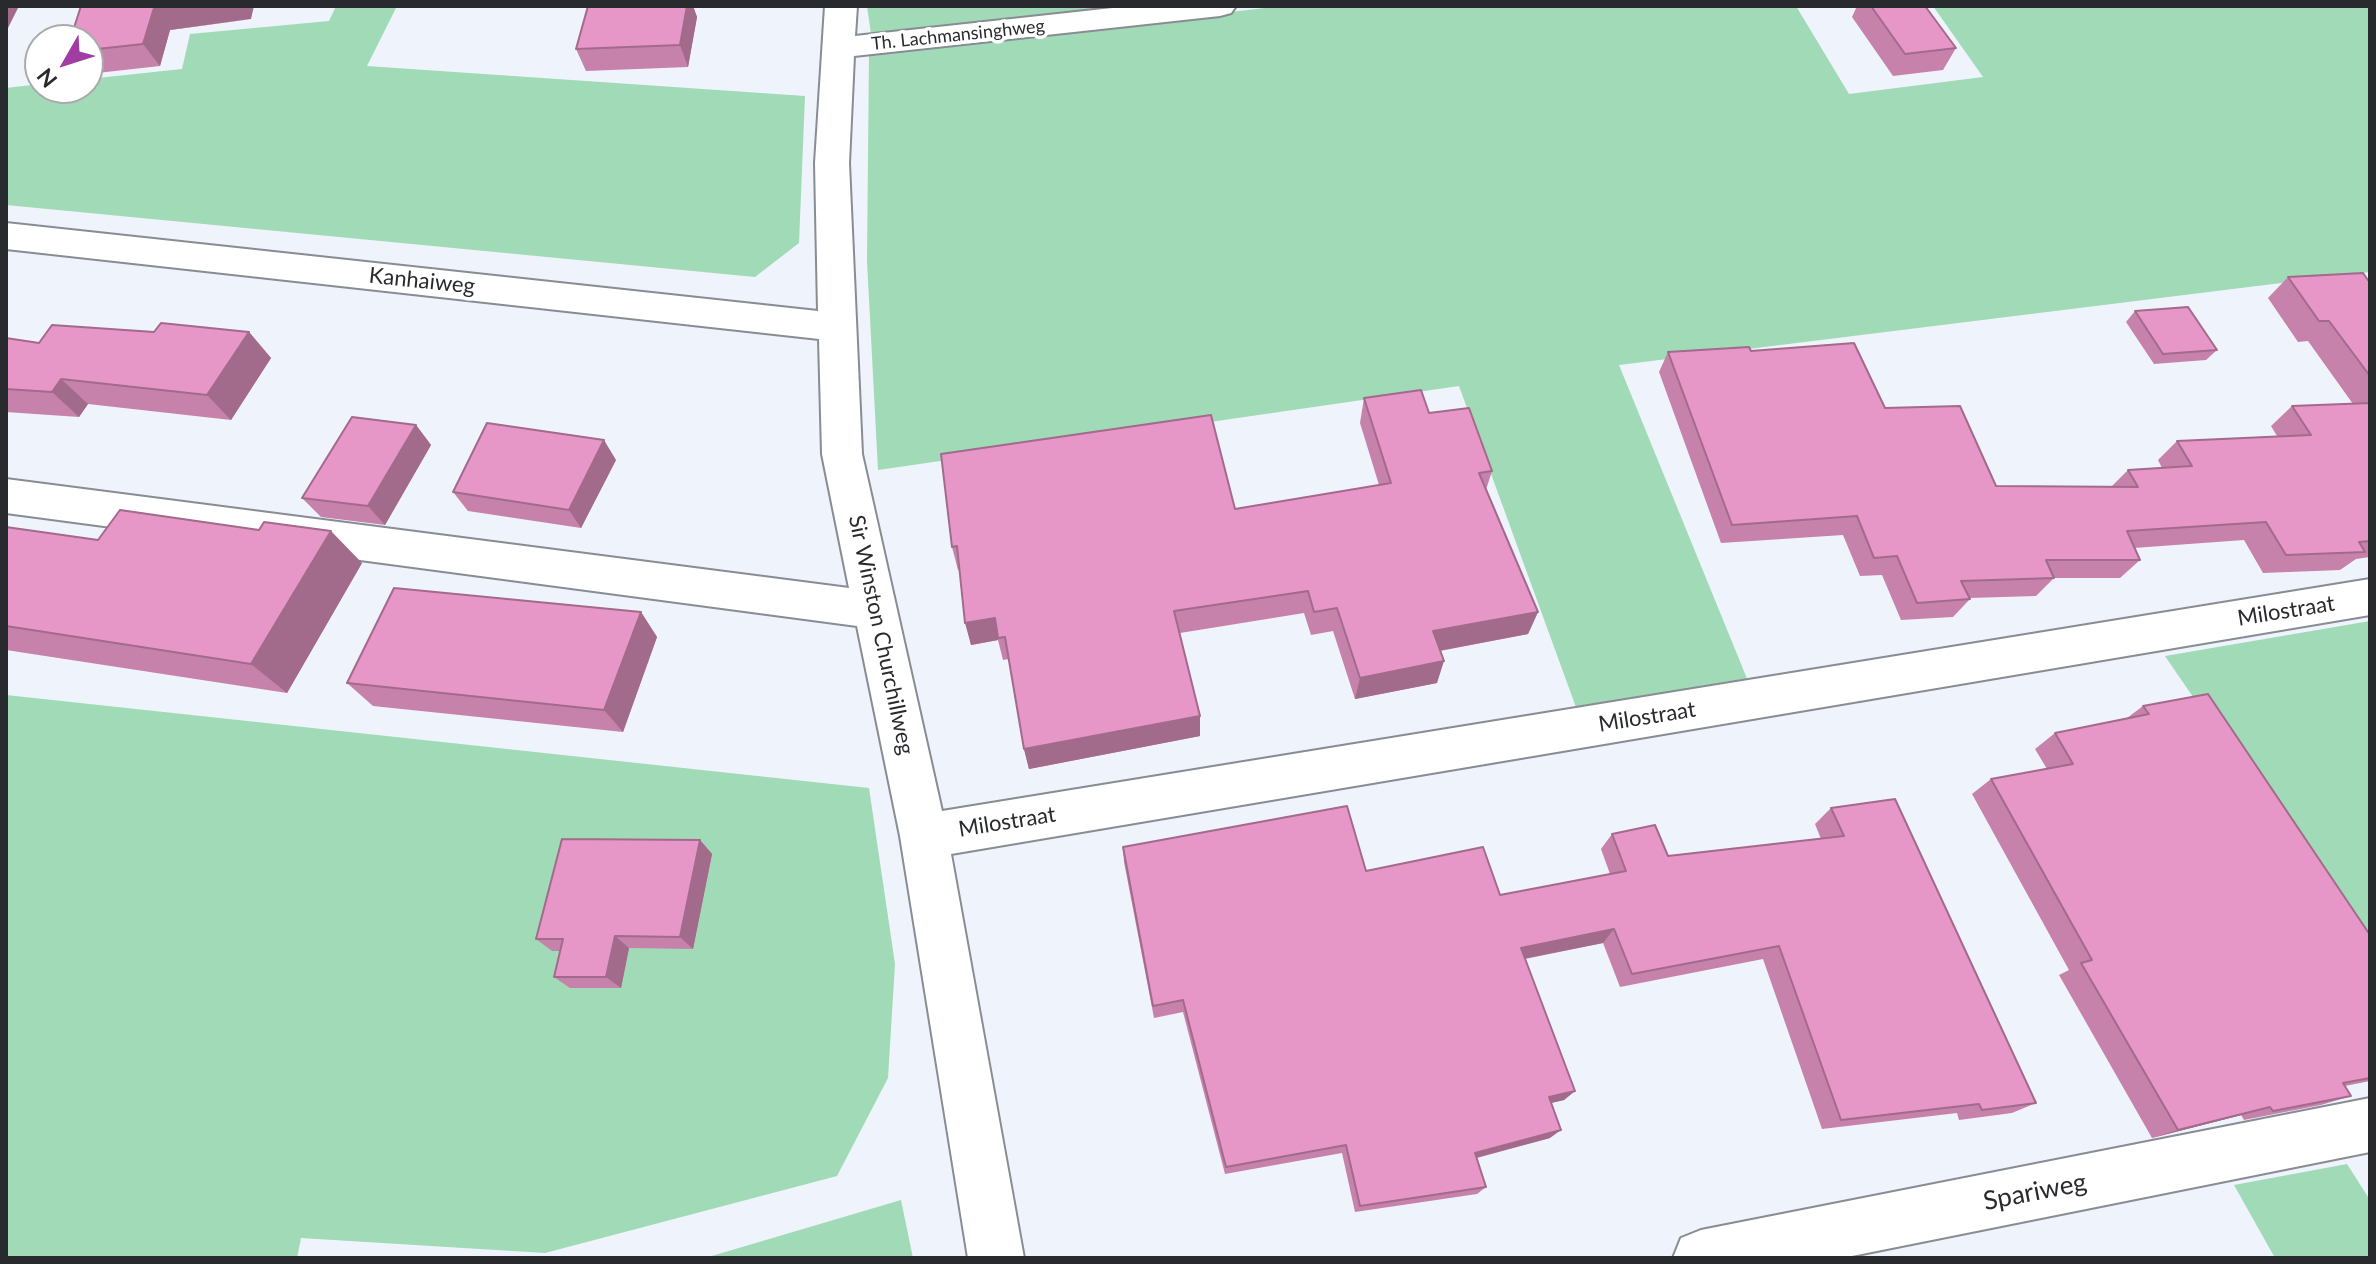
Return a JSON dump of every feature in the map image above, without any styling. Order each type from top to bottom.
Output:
[{"type":"street","name":"Th. Lachmansinghweg","points":[[840,27],[1220,6]]},
{"type":"street","name":"Sir Winston Churchillweg","points":[[840,27],[832,163],[842,454],[924,836],[996,1258]]},
{"type":"street","name":"Kanhaiweg","points":[[6,236],[838,327]]},
{"type":"street","points":[[6,496],[875,610]]},
{"type":"street","name":"Milostraat","points":[[924,836],[2370,597]]},
{"type":"street","name":"Spariweg","points":[[1701,1258],[2370,1125]]},
{"type":"green space","points":[[336,6],[397,6],[367,66],[805,96],[799,243],[755,277],[6,205],[6,88],[24,86],[24,104],[104,104],[104,77],[182,69],[190,34],[329,21]]},
{"type":"green space","points":[[867,6],[1127,6],[871,34]]},
{"type":"green space","points":[[1283,6],[1796,6],[1849,94],[1983,77],[1933,6],[2370,6],[2370,272],[1619,365],[1748,681],[1577,710],[1459,386],[878,470],[867,261],[869,53]]},
{"type":"green space","points":[[2370,621],[2370,956],[2165,656]]},
{"type":"green space","points":[[6,695],[869,788],[895,964],[888,1078],[837,1176],[545,1253],[301,1238],[297,1258],[6,1258]]},
{"type":"green space","points":[[2347,1164],[2370,1200],[2370,1258],[2275,1258],[2234,1185]]},
{"type":"green space","points":[[901,1200],[913,1258],[705,1258]]},
{"type":"building","points":[[81,6],[169,6],[154,8],[143,44],[104,48],[104,24],[75,24]]},
{"type":"building","points":[[588,6],[687,6],[680,45],[576,49]]},
{"type":"building","points":[[1871,6],[1925,6],[1956,48],[1905,54]]},
{"type":"building","points":[[2363,273],[2370,283],[2370,376],[2329,321],[2319,321],[2288,277]]},
{"type":"building","points":[[2188,307],[2217,350],[2163,354],[2135,311]]},
{"type":"building","points":[[161,323],[249,332],[207,395],[61,379],[52,392],[6,389],[6,338],[39,343],[52,325],[154,332]]},
{"type":"building","points":[[1854,343],[1885,408],[1960,406],[1996,486],[2138,487],[2128,470],[2192,466],[2177,441],[2311,435],[2292,406],[2370,403],[2370,541],[2359,542],[2365,552],[2286,555],[2266,522],[2127,531],[2140,560],[2046,560],[2054,578],[1961,581],[1970,599],[1917,603],[1897,556],[1874,558],[1857,516],[1732,525],[1668,352],[1749,347],[1751,351]]},
{"type":"building","points":[[1421,390],[1429,413],[1469,408],[1492,471],[1479,473],[1538,612],[1433,631],[1444,661],[1360,678],[1337,608],[1314,612],[1308,591],[1174,611],[1200,716],[1024,749],[1005,637],[998,638],[995,618],[965,623],[957,546],[952,547],[941,454],[1211,415],[1235,509],[1391,483],[1364,398]]},
{"type":"building","points":[[352,417],[416,425],[368,506],[302,498]]},
{"type":"building","points":[[487,423],[604,440],[569,510],[453,492]]},
{"type":"building","points":[[120,510],[259,530],[264,522],[331,531],[251,664],[6,626],[6,527],[98,540]]},
{"type":"building","points":[[394,588],[641,612],[604,710],[347,683]]},
{"type":"building","points":[[2208,694],[2370,935],[2370,1078],[2343,1083],[2351,1096],[2273,1111],[2270,1107],[2178,1130],[2081,963],[2092,960],[1991,779],[2073,764],[2055,733],[2149,714],[2143,706]]},
{"type":"building","points":[[1895,799],[2036,1103],[1982,1110],[1979,1104],[1841,1120],[1779,946],[1632,974],[1614,929],[1521,948],[1575,1091],[1549,1097],[1561,1130],[1475,1153],[1486,1187],[1360,1206],[1346,1145],[1226,1167],[1183,1000],[1153,1006],[1123,847],[1347,806],[1366,871],[1483,847],[1500,895],[1626,871],[1612,834],[1655,825],[1668,856],[1844,836],[1831,808]]},
{"type":"building","points":[[562,839],[700,840],[680,937],[615,936],[606,977],[554,977],[563,939],[536,939]]}]
